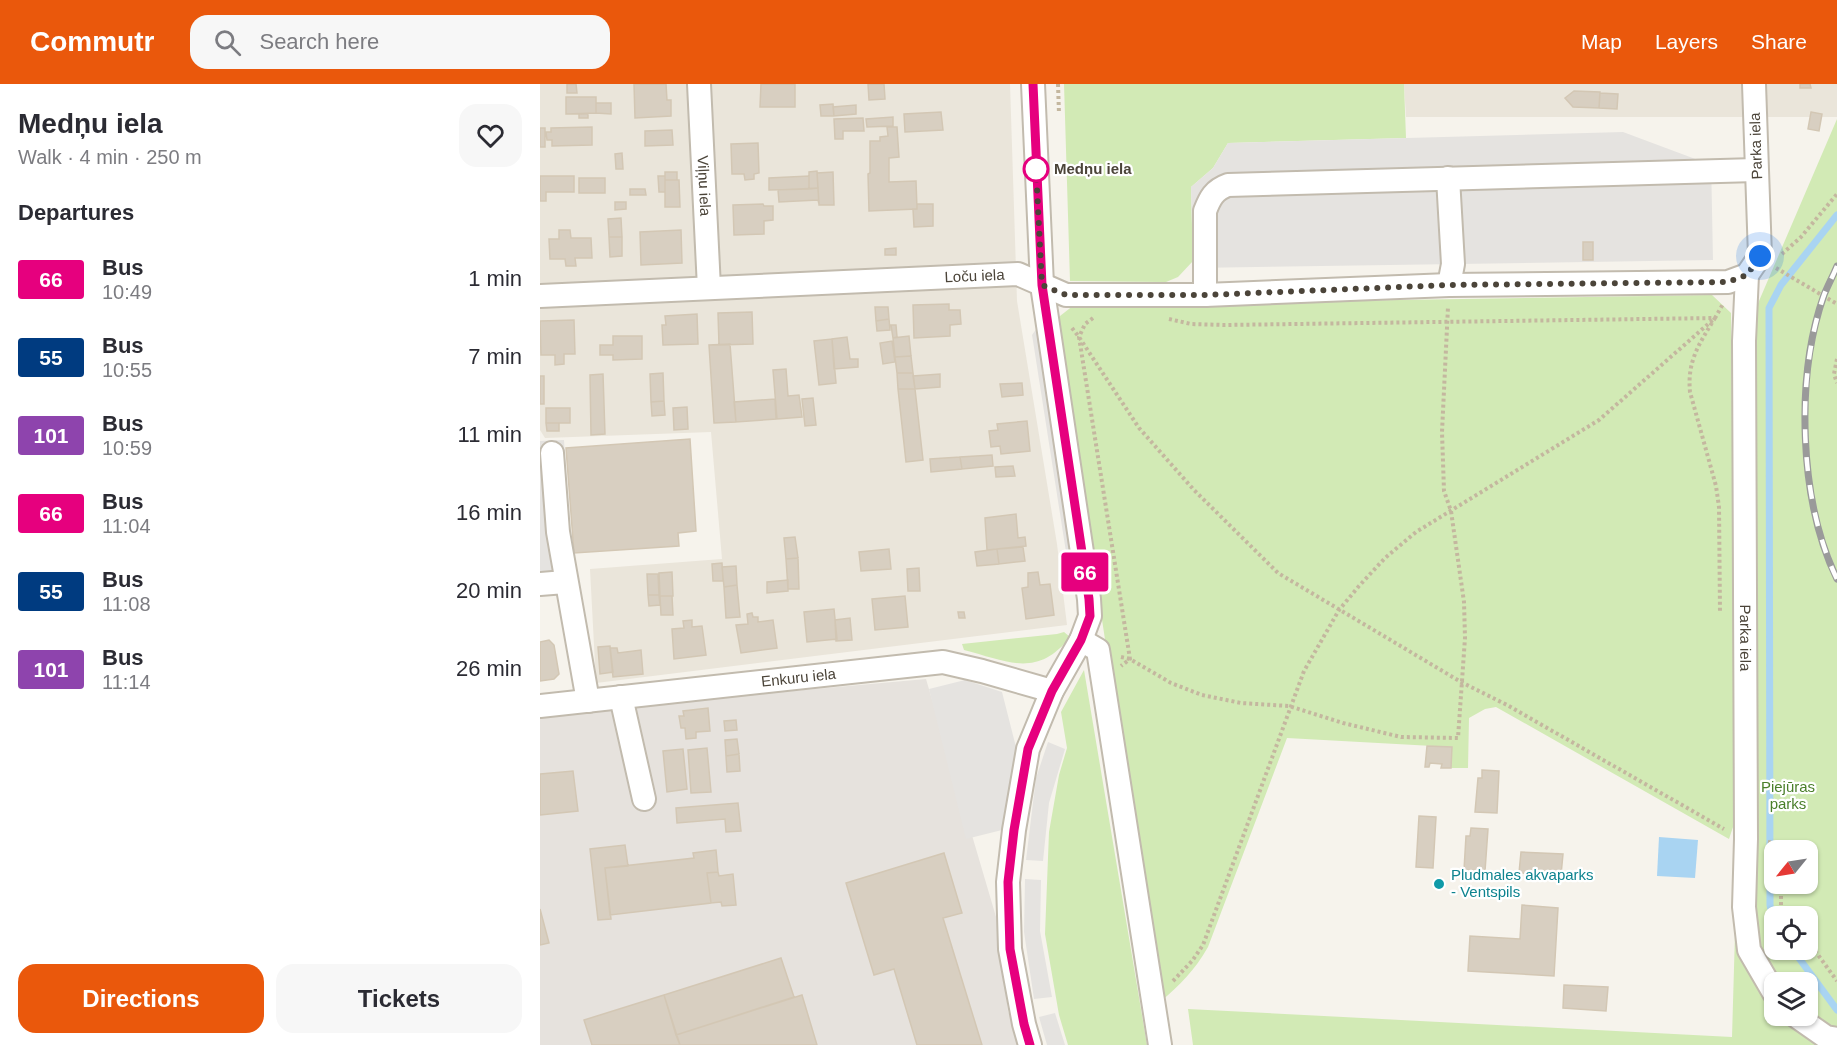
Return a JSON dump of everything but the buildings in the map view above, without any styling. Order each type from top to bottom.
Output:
[{"type":"street","name":"Viļņu iela","points":[[699,84],[709,288]]},
{"type":"street","points":[[1033,84],[1042,285],[1089,599],[1090,645],[1102,682],[1160,1045]]},
{"type":"street","name":"Parka iela","points":[[1754,84],[1760,256],[1734,284],[1744,341],[1746,839],[1744,908],[1749,950],[1764,976]]},
{"type":"street","points":[[1205,295],[1205,211],[1209,199],[1218,189],[1228,185],[1756,170]]},
{"type":"street","points":[[1448,178],[1453,264],[1449,285]]},
{"type":"street","name":"Loču iela","points":[[540,296],[1018,274],[1066,295],[1205,295],[1449,285],[1734,284]]},
{"type":"street","points":[[552,453],[549,533],[565,582],[588,701]]},
{"type":"street","points":[[540,584],[565,582]]},
{"type":"street","points":[[1030,1045],[1010,949],[1008,882],[1014,830],[1028,749],[1052,691],[1090,645]]},
{"type":"street","name":"Enkuru iela","points":[[540,706],[943,662],[1052,691]]},
{"type":"street","points":[[621,698],[644,800]]},
{"type":"street","points":[[1811,1026],[1826,1036],[1837,1038]]},
{"type":"path","points":[[1777,259],[1801,237],[1837,194]]},
{"type":"path","points":[[1775,267],[1837,304]]},
{"type":"path","points":[[1720,615],[1719,507],[1716,486],[1690,392],[1689,378],[1691,360],[1734,284]]},
{"type":"path","points":[[1090,645],[1130,659],[1171,683],[1202,695],[1241,703],[1290,706],[1343,723],[1401,737],[1458,738],[1465,638],[1464,602],[1450,511],[1444,491],[1442,432],[1449,285]]},
{"type":"path","points":[[1158,316],[1191,324],[1225,325],[1715,318]]},
{"type":"path","points":[[1153,1001],[1192,961],[1203,945],[1304,671],[1339,610],[1385,558],[1416,532],[1599,420],[1715,318]]},
{"type":"path","points":[[1130,659],[1079,337],[1139,428],[1194,490],[1278,573],[1461,682],[1518,711],[1736,836],[1746,839]]},
{"type":"path","points":[[1837,359],[1834,374],[1837,383]]},
{"type":"path","points":[[1102,682],[1130,659]]},
{"type":"path","points":[[1818,955],[1837,981]]},
{"type":"shaded area","points":[[540,84],[1010,84],[1017,301],[1057,544],[1067,625],[596,683],[590,569],[722,559],[711,432],[545,438],[540,430]]},
{"type":"shaded area","points":[[1404,84],[1837,84],[1837,117],[1406,117]]},
{"type":"shaded area","points":[[1623,132],[1698,160],[1711,159],[1713,260],[1193,268],[1191,187],[1213,168],[1228,143]]},
{"type":"shaded area","points":[[1039,325],[1075,557],[1070,557],[1066,552],[1032,335]]},
{"type":"shaded area","points":[[564,440],[573,591],[540,593],[540,441]]},
{"type":"shaded area","points":[[926,679],[999,927],[1008,1011],[1020,1045],[540,1045],[540,714]]},
{"type":"shaded area","points":[[965,680],[1002,692],[1017,751],[1002,830],[966,839],[929,689]]},
{"type":"shaded area","points":[[1048,742],[1065,749],[1049,803],[1043,861],[1026,860],[1036,778]]},
{"type":"shaded area","points":[[1025,879],[1041,880],[1040,931],[1052,997],[1034,999],[1024,932]]},
{"type":"shaded area","points":[[1055,1013],[1065,1045],[1047,1045],[1039,1017]]},
{"type":"green space","points":[[1064,84],[1404,84],[1406,138],[1228,143],[1213,168],[1191,187],[1193,261],[1178,277],[1166,282],[1070,281]]},
{"type":"green space","name":"Piejūras parks","points":[[1837,119],[1837,1045],[1193,1045],[1188,1009],[1732,1037],[1753,315]]},
{"type":"green space","points":[[1712,295],[1731,313],[1736,818],[1729,839],[1496,707],[1485,709],[1469,718],[1468,768],[1451,768],[1451,747],[1287,738],[1208,947],[1187,977],[1160,1002],[1057,323],[1060,316],[1074,305]]},
{"type":"green space","points":[[1064,632],[1070,637],[1058,650],[1046,658],[1033,662],[1008,662],[994,659],[964,650],[962,644],[1057,634]]},
{"type":"green space","points":[[1084,670],[1147,1045],[1068,1045],[1059,1015],[1045,934],[1049,832],[1059,775],[1067,748],[1061,712]]},
{"type":"water","points":[[1659,837],[1698,840],[1695,878],[1657,876]]},
{"type":"waterway","points":[[1770,906],[1769,308],[1781,285],[1837,215]]},
{"type":"waterway","points":[[1800,960],[1837,1010]]},
{"type":"railway","points":[[1837,266],[1824,295],[1815,328],[1808,363],[1805,400],[1805,438],[1815,513],[1824,548],[1837,579]]},
{"type":"bus line","name":"66","points":[[1030,1045],[1010,949],[1008,882],[1014,830],[1028,749],[1052,691],[1081,640],[1090,616],[1042,285],[1033,84]]},
{"type":"place","name":"Medņu iela","points":[[1036,169]]},
{"type":"place","name":"Pludmales akvaparks - Ventspils","points":[[1439,884]]},
{"type":"route","points":[[1036,169],[1042,285],[1066,295],[1205,295],[1449,285],[1728,282],[1747,275],[1760,256]]}]
